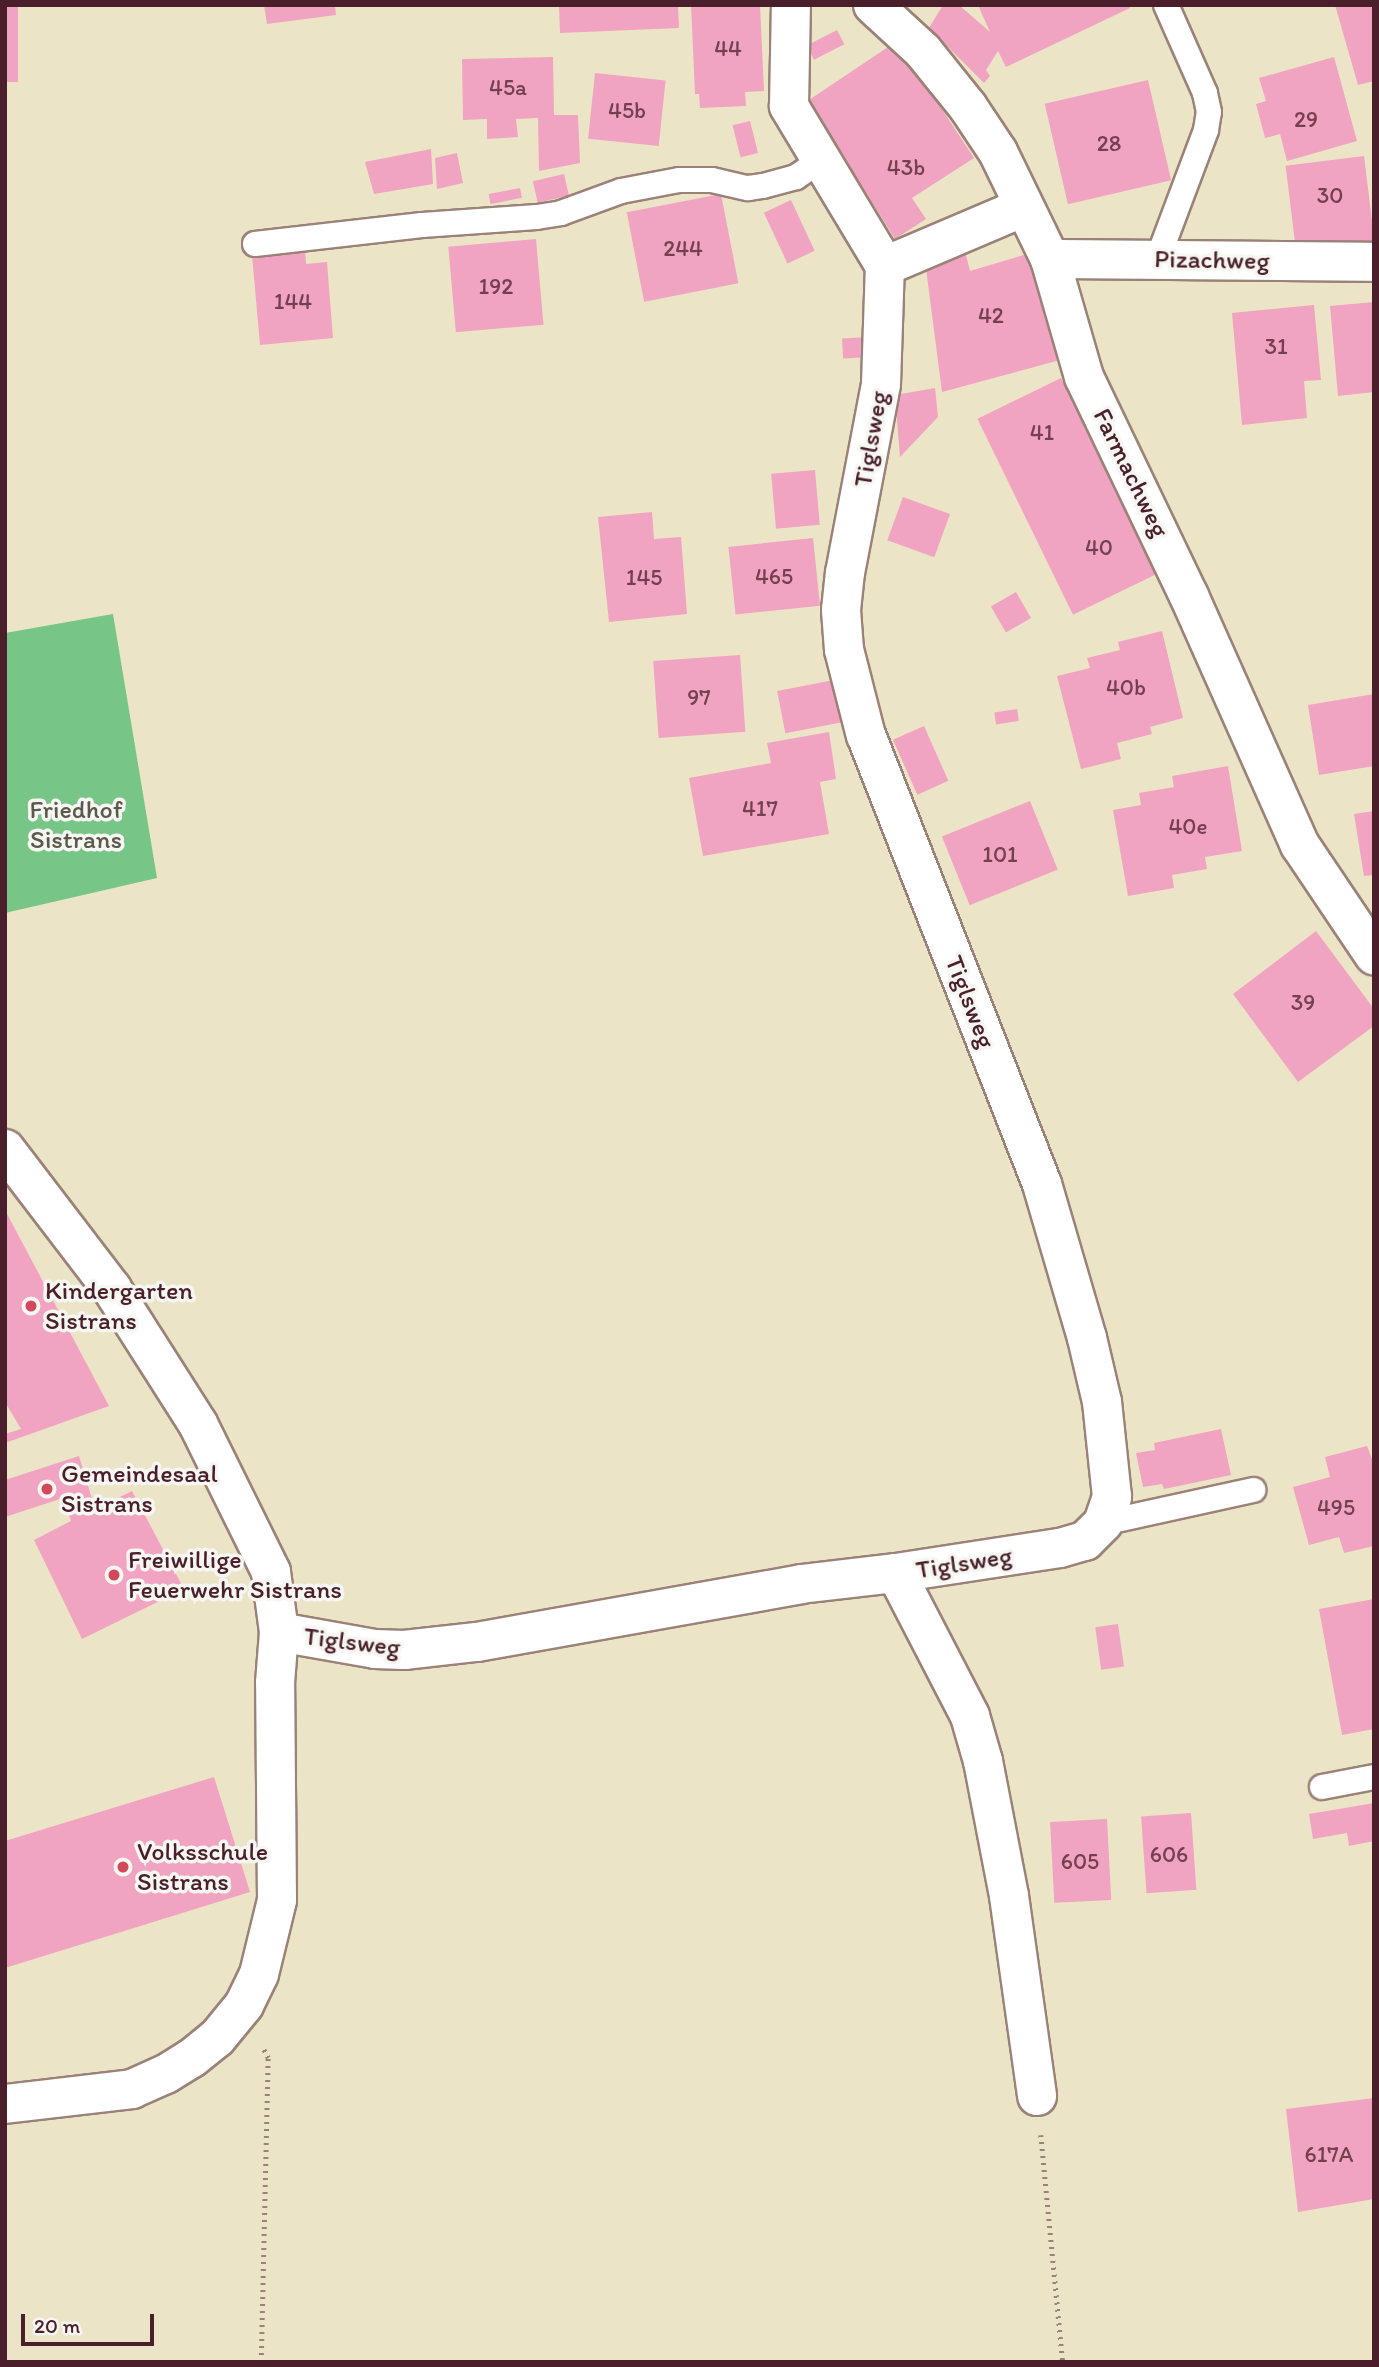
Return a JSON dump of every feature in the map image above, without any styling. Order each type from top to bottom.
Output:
[{"type":"street","points":[[791,5],[789,106],[885,266],[1024,207]]},
{"type":"street","name":"Farmachweg","points":[[873,5],[923,51],[968,107],[998,152],[1049,259],[1084,377],[1178,572],[1300,845],[1374,955]]},
{"type":"street","name":"Pizachweg","points":[[1049,259],[1374,262]]},
{"type":"street","name":"Tiglsweg","points":[[5,1149],[113,1289],[198,1424],[271,1572],[279,1632],[342,1646],[404,1650],[522,1635],[801,1584],[896,1573],[1060,1548],[1085,1541],[1103,1522],[1112,1497],[1102,1402],[1087,1338],[1046,1197],[866,736],[844,650],[841,610],[845,573],[866,474],[881,384],[885,266]]},
{"type":"street","name":"Tiglsweg","points":[[896,1573],[970,1716],[983,1760],[1009,1896],[1037,2096]]},
{"type":"street","points":[[5,2104],[132,2089],[166,2074],[192,2058],[217,2038],[244,2005],[259,1974],[271,1937],[276,1900],[275,1683],[279,1632]]},
{"type":"lane","points":[[1158,258],[1206,130],[1209,112],[1205,93],[1166,5]]},
{"type":"lane","points":[[255,244],[410,226],[537,217],[561,213],[621,191],[679,180],[712,180],[748,188],[763,186],[796,177],[821,159]]},
{"type":"lane","points":[[1103,1522],[1253,1490]]},
{"type":"lane","points":[[1322,1787],[1374,1777]]},
{"type":"path","points":[[244,2005],[268,2058],[261,2362]]},
{"type":"path","points":[[1037,2096],[1063,2362]]},
{"type":"green space","name":"Friedhof Sistrans","points":[[113,614],[157,878],[5,913],[5,633]]},
{"type":"building","points":[[5,5],[18,5],[18,82],[5,82]]},
{"type":"building","points":[[264,5],[335,5],[336,15],[267,24]]},
{"type":"building","points":[[559,5],[678,5],[679,28],[560,33]]},
{"type":"building","points":[[691,5],[760,5],[764,91],[745,92],[746,106],[700,108],[699,94],[695,94]]},
{"type":"building","points":[[943,5],[959,5],[990,32],[978,5],[1128,5],[1130,8],[1006,67],[998,51],[986,70],[990,76],[984,83],[929,28]]},
{"type":"building","points":[[1335,5],[1374,5],[1374,81],[1358,85]]},
{"type":"building","points":[[837,30],[844,44],[814,60],[807,45]]},
{"type":"building","points":[[897,41],[974,158],[912,198],[926,219],[895,239],[852,170],[848,172],[803,104]]},
{"type":"building","points":[[553,57],[554,115],[578,115],[580,163],[539,171],[538,118],[516,119],[518,137],[487,139],[487,119],[463,120],[462,59]]},
{"type":"building","points":[[1334,57],[1357,141],[1287,161],[1280,134],[1265,138],[1256,104],[1266,101],[1259,78]]},
{"type":"building","points":[[595,73],[666,80],[659,146],[588,139]]},
{"type":"building","points":[[1148,80],[1171,180],[1068,204],[1045,104]]},
{"type":"building","points":[[750,121],[758,153],[741,157],[733,125]]},
{"type":"building","points":[[431,149],[433,184],[374,194],[365,162]]},
{"type":"building","points":[[457,153],[463,183],[437,189],[435,158]]},
{"type":"building","points":[[1364,156],[1374,242],[1296,252],[1286,166]]},
{"type":"building","points":[[564,174],[569,195],[538,203],[533,181]]},
{"type":"building","points":[[520,188],[522,198],[490,204],[489,194]]},
{"type":"building","points":[[721,194],[738,283],[644,302],[627,212]]},
{"type":"building","points":[[791,200],[815,251],[787,263],[764,213]]},
{"type":"building","points":[[536,239],[543,325],[456,332],[448,247]]},
{"type":"building","points":[[305,251],[306,264],[327,262],[333,338],[260,345],[252,255]]},
{"type":"building","points":[[965,251],[970,271],[1034,252],[1060,360],[942,392],[925,261]]},
{"type":"building","points":[[1374,302],[1374,392],[1338,396],[1330,306]]},
{"type":"building","points":[[1314,305],[1321,380],[1304,381],[1307,418],[1242,425],[1232,313]]},
{"type":"building","points":[[869,337],[870,357],[843,358],[842,338]]},
{"type":"building","points":[[1061,378],[1157,574],[1073,615],[977,419]]},
{"type":"building","points":[[935,388],[938,417],[900,457],[895,395]]},
{"type":"building","points":[[815,470],[820,525],[776,529],[771,474]]},
{"type":"building","points":[[903,497],[950,514],[934,557],[887,540]]},
{"type":"building","points":[[652,512],[654,539],[681,537],[687,614],[609,622],[598,517]]},
{"type":"building","points":[[813,538],[820,606],[736,615],[728,547]]},
{"type":"building","points":[[1016,592],[1031,618],[1006,632],[991,606]]},
{"type":"building","points":[[1162,631],[1183,718],[1150,727],[1152,734],[1117,743],[1121,759],[1081,769],[1057,676],[1090,668],[1087,658],[1120,650],[1118,642]]},
{"type":"building","points":[[740,655],[745,732],[659,738],[653,661]]},
{"type":"building","points":[[839,679],[847,721],[785,733],[777,691]]},
{"type":"building","points":[[1374,694],[1374,766],[1319,775],[1308,705]]},
{"type":"building","points":[[1017,709],[1019,721],[996,724],[994,713]]},
{"type":"building","points":[[924,726],[948,781],[917,795],[893,740]]},
{"type":"building","points":[[829,732],[836,779],[820,782],[829,834],[703,856],[689,778],[771,763],[767,743]]},
{"type":"building","points":[[1228,766],[1242,851],[1205,857],[1207,869],[1172,875],[1174,888],[1128,896],[1113,810],[1141,805],[1139,793],[1174,787],[1172,776]]},
{"type":"building","points":[[1030,801],[1058,870],[970,905],[942,837]]},
{"type":"building","points":[[1374,811],[1374,875],[1364,876],[1354,814]]},
{"type":"building","points":[[1316,931],[1374,1009],[1374,1026],[1298,1082],[1233,994]]},
{"type":"building","name":"Kindergarten Sistrans","points":[[5,1210],[109,1406],[5,1443],[5,1434],[21,1429],[5,1402]]},
{"type":"building","points":[[1221,1429],[1231,1475],[1164,1489],[1162,1484],[1143,1487],[1136,1453],[1155,1450],[1154,1443]]},
{"type":"building","points":[[1367,1446],[1374,1464],[1374,1546],[1344,1553],[1339,1537],[1309,1545],[1293,1487],[1330,1477],[1325,1457]]},
{"type":"building","name":"Freiwillige Feuerwehr Sistrans","points":[[79,1456],[95,1509],[132,1491],[184,1589],[82,1639],[34,1540],[71,1521],[63,1498],[5,1517],[5,1480]]},
{"type":"building","points":[[1374,1599],[1374,1729],[1342,1735],[1319,1609]]},
{"type":"building","points":[[1118,1624],[1124,1667],[1101,1670],[1095,1627]]},
{"type":"building","name":"Volksschule Sistrans","points":[[214,1777],[250,1892],[5,1968],[5,1841]]},
{"type":"building","points":[[1374,1803],[1374,1841],[1349,1846],[1347,1833],[1313,1839],[1309,1814]]},
{"type":"building","points":[[1191,1813],[1196,1890],[1146,1893],[1141,1816]]},
{"type":"building","points":[[1107,1819],[1111,1900],[1054,1903],[1050,1822]]},
{"type":"building","points":[[1374,2098],[1374,2199],[1298,2212],[1286,2109]]},
{"type":"place","name":"Kindergarten Sistrans","points":[[31,1306]]},
{"type":"place","name":"Gemeindesaal Sistrans","points":[[47,1489]]},
{"type":"place","name":"Freiwillige Feuerwehr Sistrans","points":[[114,1575]]},
{"type":"place","name":"Volksschule Sistrans","points":[[123,1867]]}]
